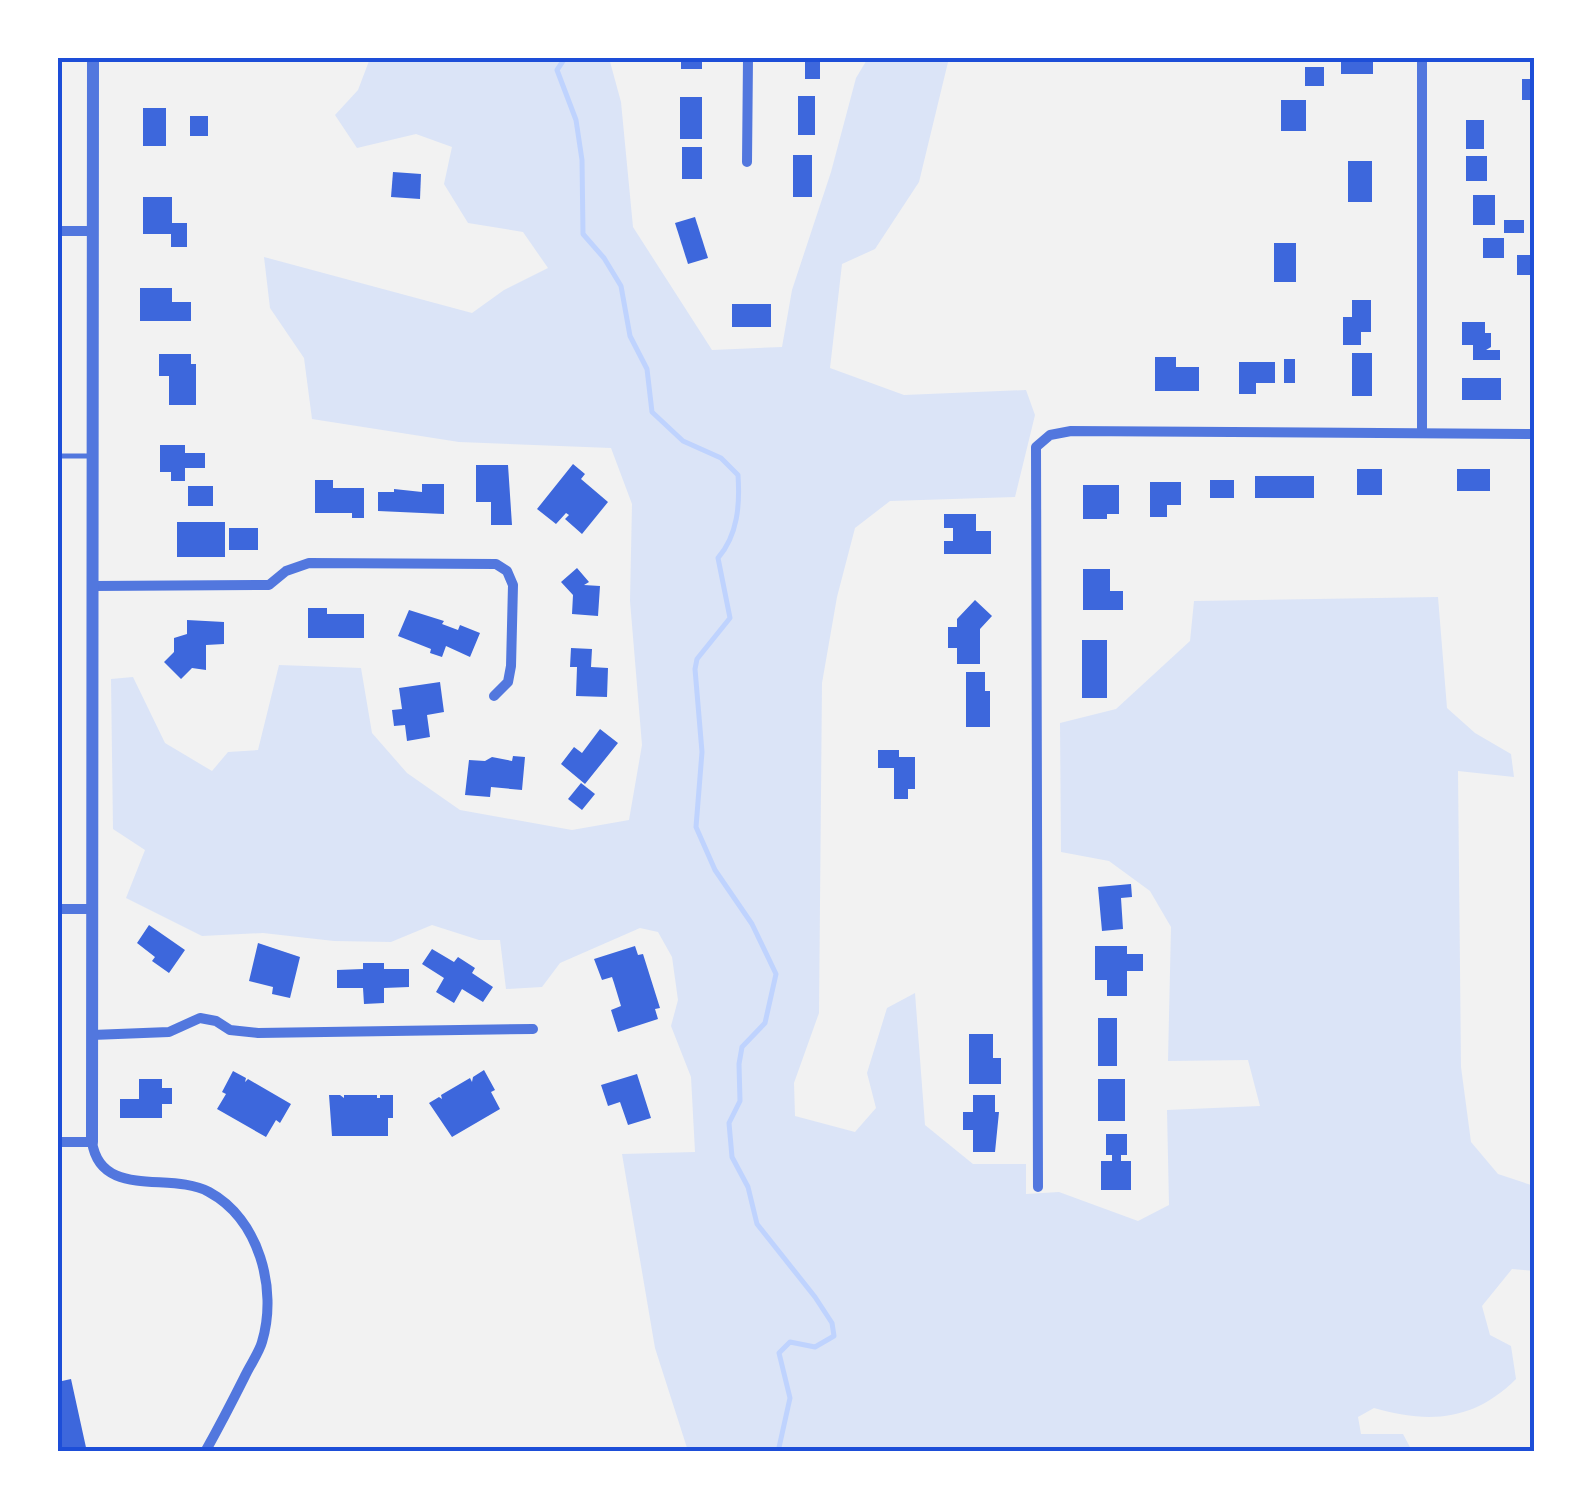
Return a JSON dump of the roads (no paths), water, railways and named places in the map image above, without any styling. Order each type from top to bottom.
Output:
[{"type":"street","points":[[92,58],[92,1142],[102,1170],[141,1181],[206,1190],[234,1211],[248,1228],[262,1262],[267,1290],[262,1342],[204,1452]]},
{"type":"street","points":[[747,162],[748,58]]},
{"type":"street","points":[[1422,58],[1422,434]]},
{"type":"street","points":[[58,231],[92,230]]},
{"type":"street","points":[[1038,1187],[1036,447],[1050,435],[1070,431],[1534,434]]},
{"type":"street","points":[[92,586],[269,585],[286,571],[309,564],[496,564],[507,571],[513,585],[508,682],[494,696]]},
{"type":"street","points":[[58,910],[92,909]]},
{"type":"street","points":[[92,1034],[169,1032],[200,1018],[216,1021],[230,1030],[258,1033],[534,1029]]},
{"type":"street","points":[[58,1142],[92,1142]]},
{"type":"lane","points":[[58,456],[92,456]]},
{"type":"waterway","points":[[565,58],[557,70],[576,120],[582,160],[583,234],[621,286],[630,336],[647,369],[652,412],[683,441],[721,458],[738,475],[736,519],[718,558],[730,618],[697,659],[695,669],[702,752],[696,827],[715,870],[752,924],[776,974],[765,1023],[742,1047],[740,1101],[729,1123],[732,1157],[748,1187],[757,1224],[815,1297],[832,1323],[834,1336],[815,1347],[790,1342],[779,1353],[790,1398],[778,1452]]}]
